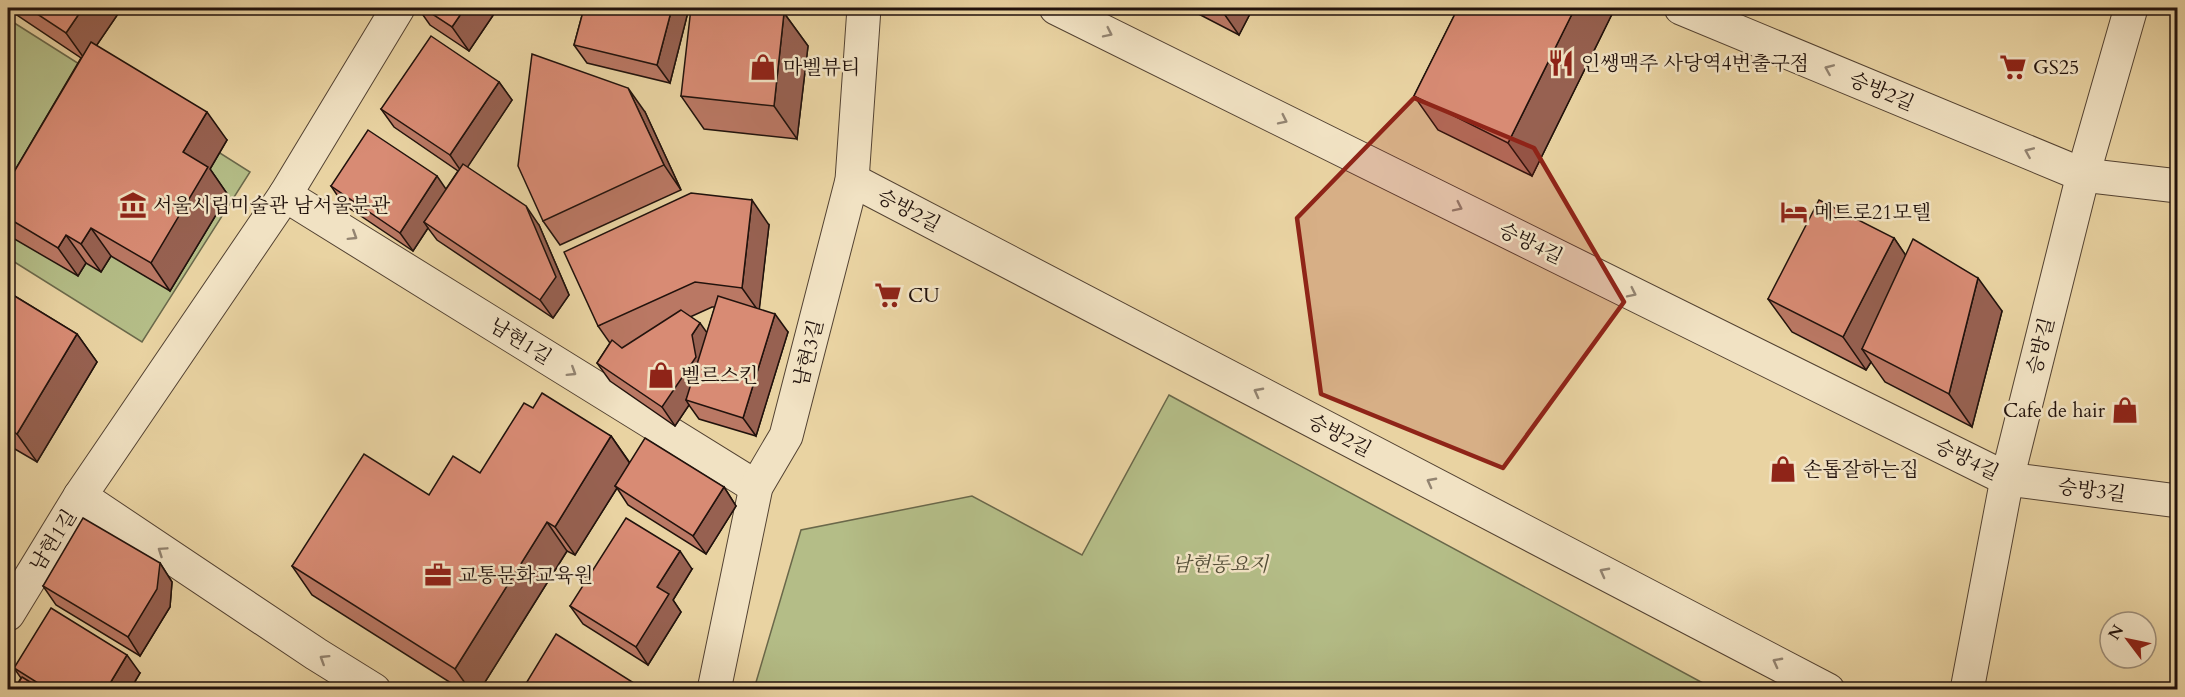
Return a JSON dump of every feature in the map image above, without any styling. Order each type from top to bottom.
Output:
[{"type":"street","name":"남현3길","points":[[714,690],[756,487],[786,436],[852,180],[864,8]]},
{"type":"street","name":"승방4길","points":[[1056,8],[2007,479]]},
{"type":"street","name":"승방2길","points":[[1681,8],[2083,174],[2178,186]]},
{"type":"street","name":"승방길","points":[[1967,690],[2007,479],[2083,174],[2131,8]]},
{"type":"street","name":"남현1길","points":[[8,614],[80,496],[285,195],[384,12]]},
{"type":"street","name":"승방2길","points":[[852,180],[1828,690]]},
{"type":"street","name":"남현1길","points":[[285,195],[756,487]]},
{"type":"street","name":"승방3길","points":[[2007,479],[2178,501]]},
{"type":"street","name":"남현1길","points":[[80,496],[316,654],[374,690]]},
{"type":"highlighted area","points":[[1414,98],[1534,148],[1624,302],[1503,468],[1321,394],[1297,218]]},
{"type":"green space","points":[[8,19],[250,172],[142,342],[8,258]]},
{"type":"green space","name":"남현동요지","points":[[1169,395],[1714,689],[754,689],[801,530],[972,496],[1082,555]]},
{"type":"building","points":[[28,8],[83,8],[66,33]]},
{"type":"building","points":[[423,8],[465,8],[452,27]]},
{"type":"building","points":[[584,8],[672,8],[657,65],[574,45]]},
{"type":"building","points":[[691,8],[733,8],[784,13],[774,106],[681,96]]},
{"type":"building","points":[[1458,8],[1575,8],[1508,143],[1414,96]]},
{"type":"building","points":[[431,36],[499,82],[450,155],[381,109]]},
{"type":"building","points":[[91,42],[207,112],[183,152],[208,167],[151,263],[91,228],[81,244],[66,235],[58,248],[8,218],[8,182]]},
{"type":"building","points":[[532,54],[628,88],[664,165],[543,221],[518,166]]},
{"type":"building","points":[[368,130],[437,176],[400,233],[331,186]]},
{"type":"building","points":[[463,164],[526,206],[556,277],[540,300],[424,222]]},
{"type":"building","points":[[691,193],[752,200],[742,288],[695,282],[598,326],[564,252]]},
{"type":"building","points":[[1819,200],[1894,238],[1843,337],[1768,299]]},
{"type":"building","points":[[1913,239],[1978,278],[1949,394],[1862,349]]},
{"type":"building","points":[[8,292],[77,334],[17,434],[8,428]]},
{"type":"building","points":[[718,296],[775,314],[743,418],[686,400]]},
{"type":"building","points":[[681,310],[700,323],[692,335],[696,357],[662,407],[597,363],[612,340],[622,348]]},
{"type":"building","name":"교통문화교육원","points":[[542,393],[611,436],[555,527],[547,522],[455,669],[292,566],[364,454],[429,495],[453,456],[480,473],[524,403],[533,408]]},
{"type":"building","points":[[645,438],[724,487],[693,536],[615,486]]},
{"type":"building","points":[[83,518],[160,563],[157,589],[128,637],[43,586]]},
{"type":"building","points":[[626,518],[680,551],[657,587],[669,594],[636,647],[570,606]]},
{"type":"building","points":[[51,608],[127,655],[106,690],[49,690],[14,668]]},
{"type":"building","points":[[556,634],[645,690],[522,690]]},
{"type":"building","points":[[22,677],[43,690],[14,690]]},
{"type":"place","name":"인쌩맥주 사당역4번출구점","points":[[1561,63]]},
{"type":"place","name":"마벨뷰티","points":[[763,67]]},
{"type":"place","name":"GS25","points":[[2013,67]]},
{"type":"place","name":"서울시립미술관 남서울분관","points":[[133,205]]},
{"type":"place","name":"메트로21모텔","points":[[1794,212]]},
{"type":"place","name":"CU","points":[[888,295]]},
{"type":"place","name":"벨르스킨","points":[[661,375]]},
{"type":"place","name":"Cafe de hair","points":[[2125,410]]},
{"type":"place","name":"손톱잘하는집","points":[[1783,469]]},
{"type":"place","name":"교통문화교육원","points":[[438,575]]}]
